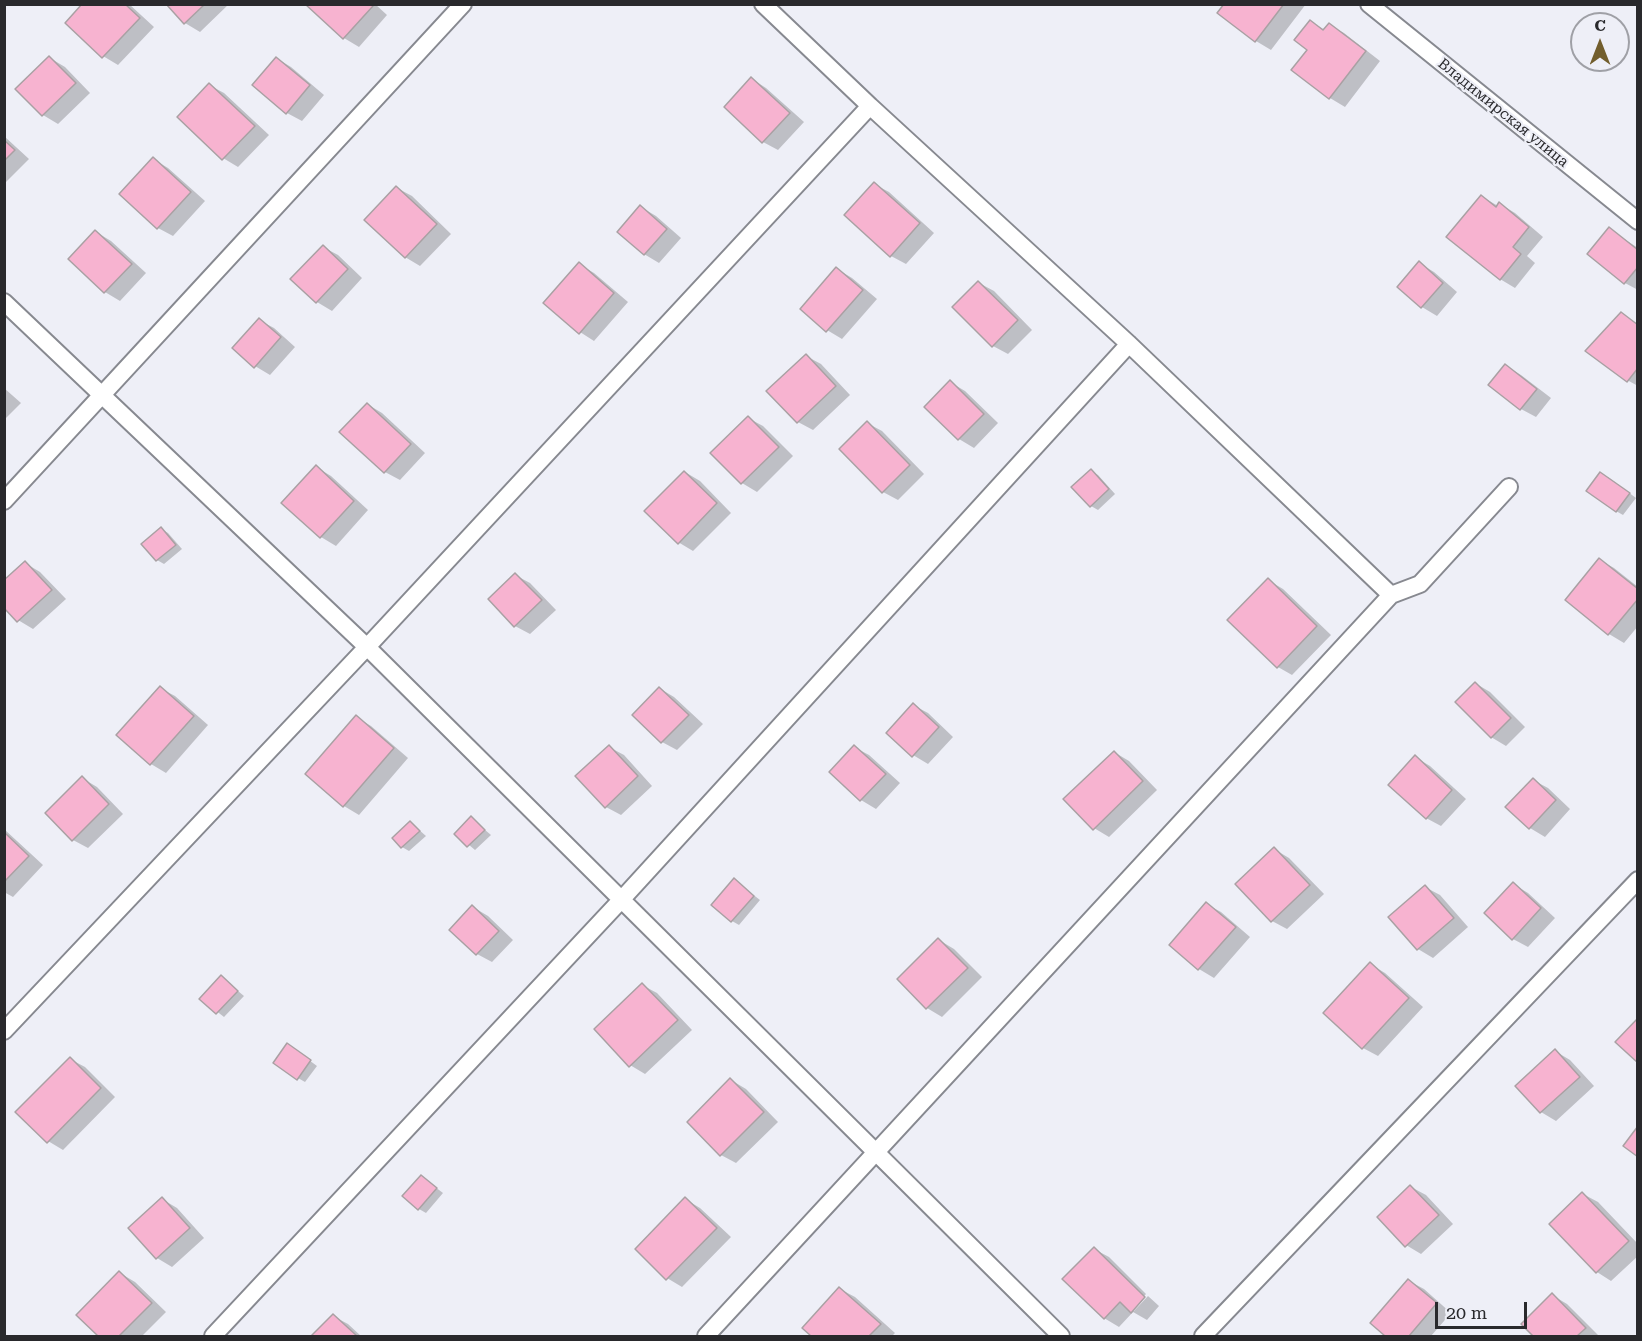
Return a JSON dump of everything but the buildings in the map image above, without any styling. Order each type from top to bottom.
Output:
[{"type":"lane","points":[[4,501],[463,4]]},
{"type":"lane","points":[[763,4],[870,106],[1129,344],[1391,595]]},
{"type":"lane","name":"Владимирская улица","points":[[1370,4],[1638,221]]},
{"type":"lane","points":[[4,1031],[367,646],[870,106]]},
{"type":"lane","points":[[4,302],[367,646],[1061,1336]]},
{"type":"lane","points":[[213,1336],[622,899],[1129,344]]},
{"type":"lane","points":[[706,1336],[1391,595],[1420,584],[1509,487]]},
{"type":"lane","points":[[1203,1336],[1638,880]]}]
